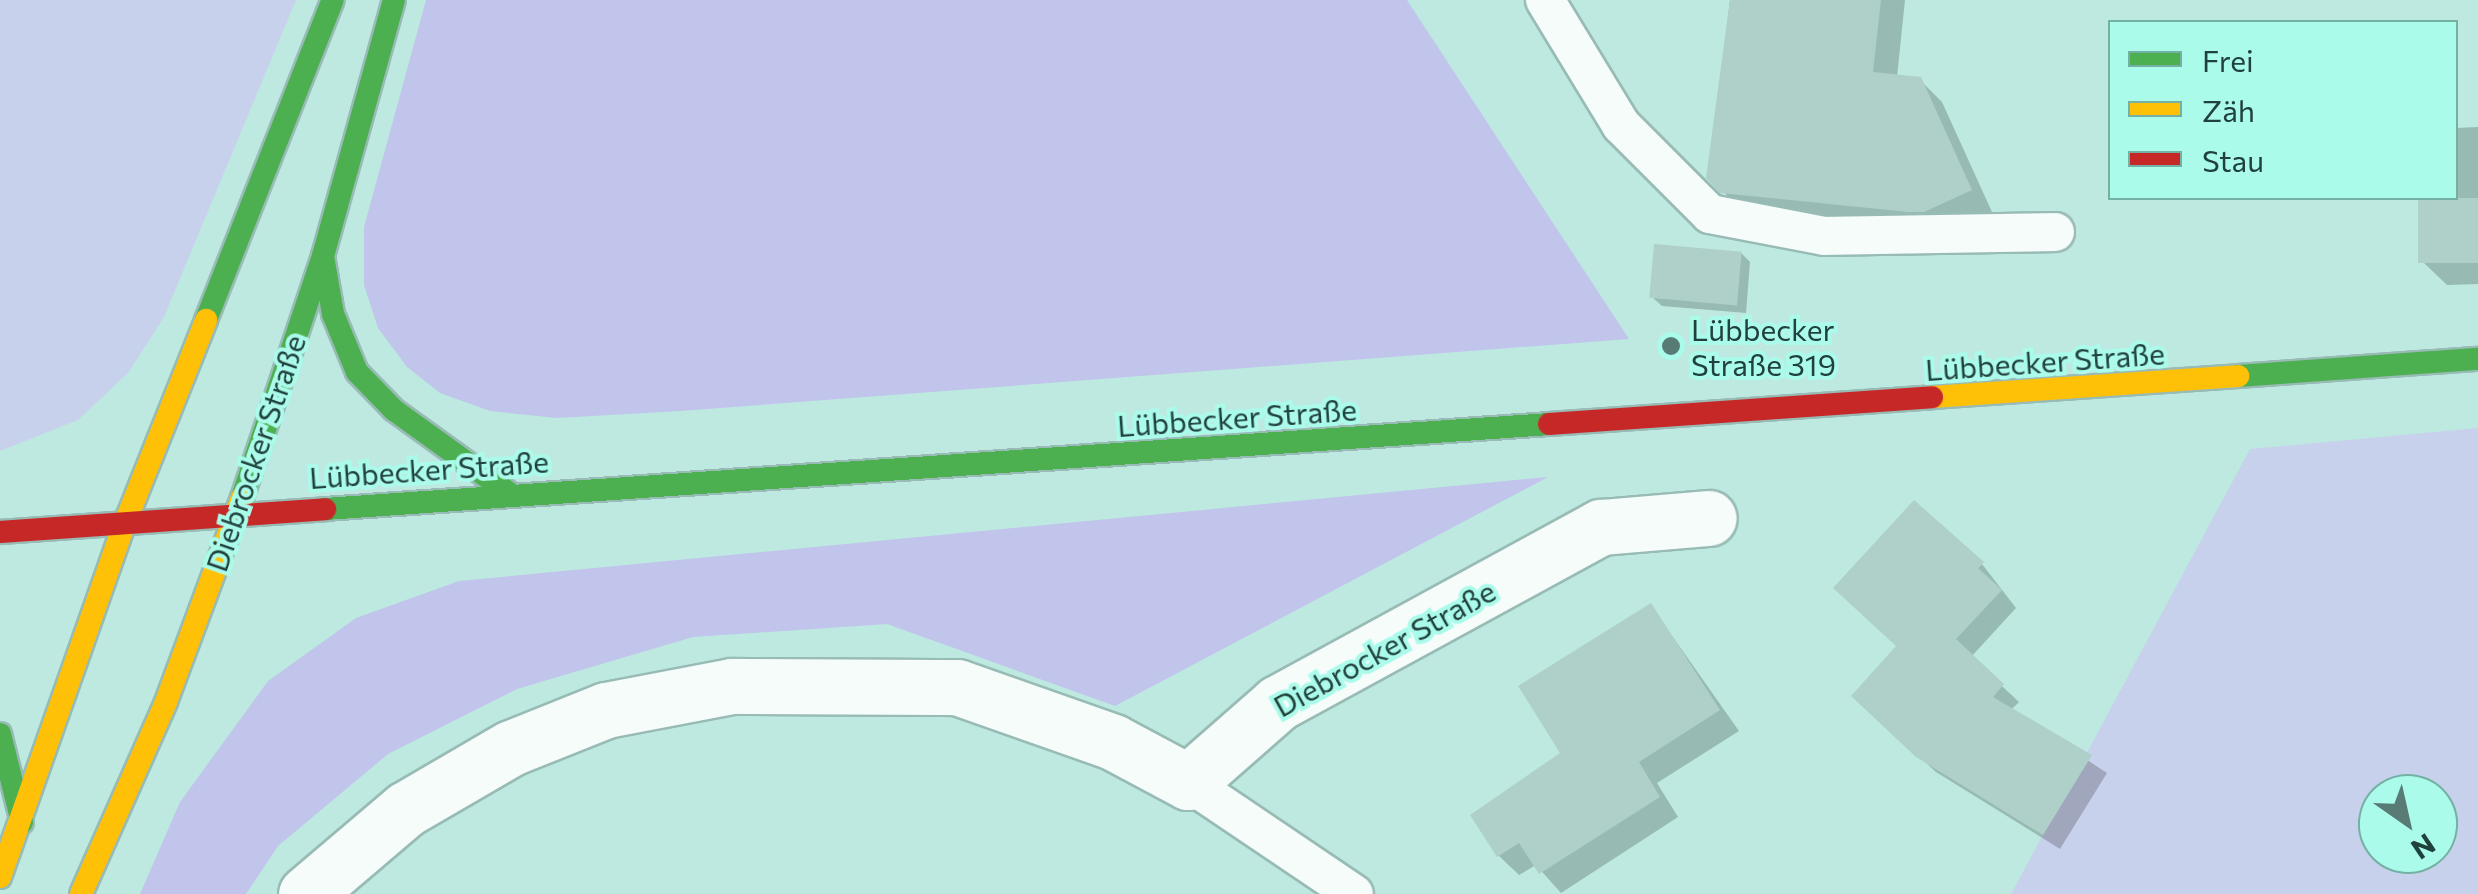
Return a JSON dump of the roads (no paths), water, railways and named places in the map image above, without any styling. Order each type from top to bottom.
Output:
[{"type":"main road","points":[[0,876],[125,523],[333,0]]},
{"type":"main road","name":"Diebrocker Straße","points":[[81,894],[166,702],[237,514],[322,256],[394,0]]},
{"type":"main road","points":[[322,256],[333,314],[357,372],[394,410],[509,493]]},
{"type":"main road","name":"Lübbecker Straße","points":[[0,532],[509,493],[1694,418],[2478,358]]},
{"type":"main road","points":[[0,734],[22,822]]},
{"type":"street","name":"Diebrocker Straße","points":[[1188,782],[1278,702],[1601,528],[1710,518]]},
{"type":"street","points":[[306,894],[406,809],[511,748],[606,710],[732,686],[957,687],[1114,742],[1188,782]]},
{"type":"lane","points":[[1545,0],[1621,124],[1710,214],[1824,236],[2055,232]]},
{"type":"lane","points":[[1188,782],[1354,894]]},
{"type":"place","name":"Lübbecker Straße 319","points":[[1671,346]]}]
